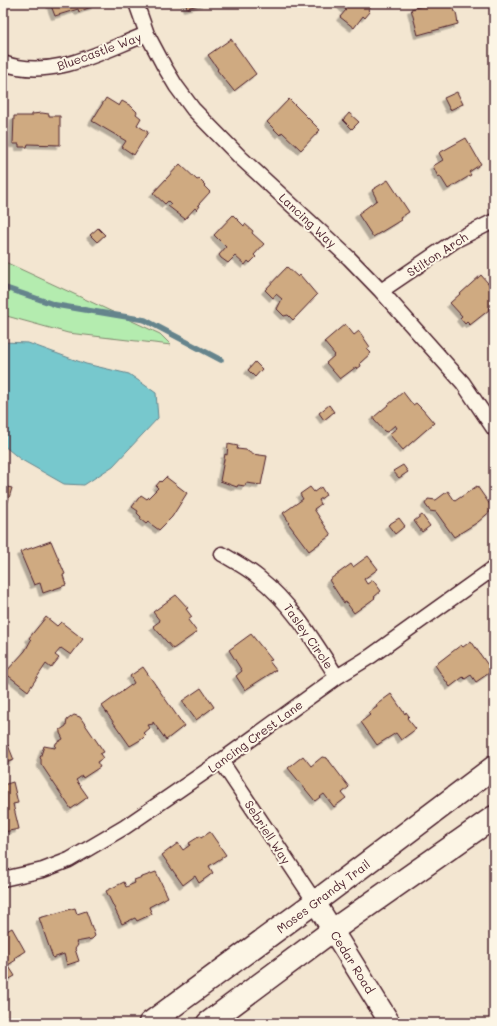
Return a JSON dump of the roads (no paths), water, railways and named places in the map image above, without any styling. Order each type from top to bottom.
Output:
[{"type":"main road","name":"Moses Grandy Trail","points":[[150,1023],[315,902],[494,767]]},
{"type":"main road","points":[[208,1023],[333,930],[494,817]]},
{"type":"street","name":"Lancing Way","points":[[136,3],[148,34],[176,86],[193,109],[241,158],[349,258],[381,290],[463,383],[494,429]]},
{"type":"street","name":"Bluecastle Way","points":[[3,63],[13,66],[45,70],[68,64],[148,34]]},
{"type":"street","name":"Stilton Arch","points":[[381,290],[456,240],[494,221]]},
{"type":"street","name":"Tasley Circle","points":[[222,554],[258,576],[286,603],[300,620],[337,677]]},
{"type":"street","name":"Lancing Crest Lane","points":[[3,880],[43,870],[88,849],[125,827],[222,761],[337,677],[371,656],[494,568]]},
{"type":"street","name":"Sebriell Way","points":[[222,761],[315,902]]},
{"type":"street","name":"Cedar Road","points":[[315,902],[390,1023]]},
{"type":"water","points":[[3,342],[28,343],[86,364],[129,374],[156,393],[158,418],[113,466],[84,485],[64,484],[20,459],[3,445]]},
{"type":"waterway","points":[[3,287],[56,305],[145,320],[221,360]]}]
